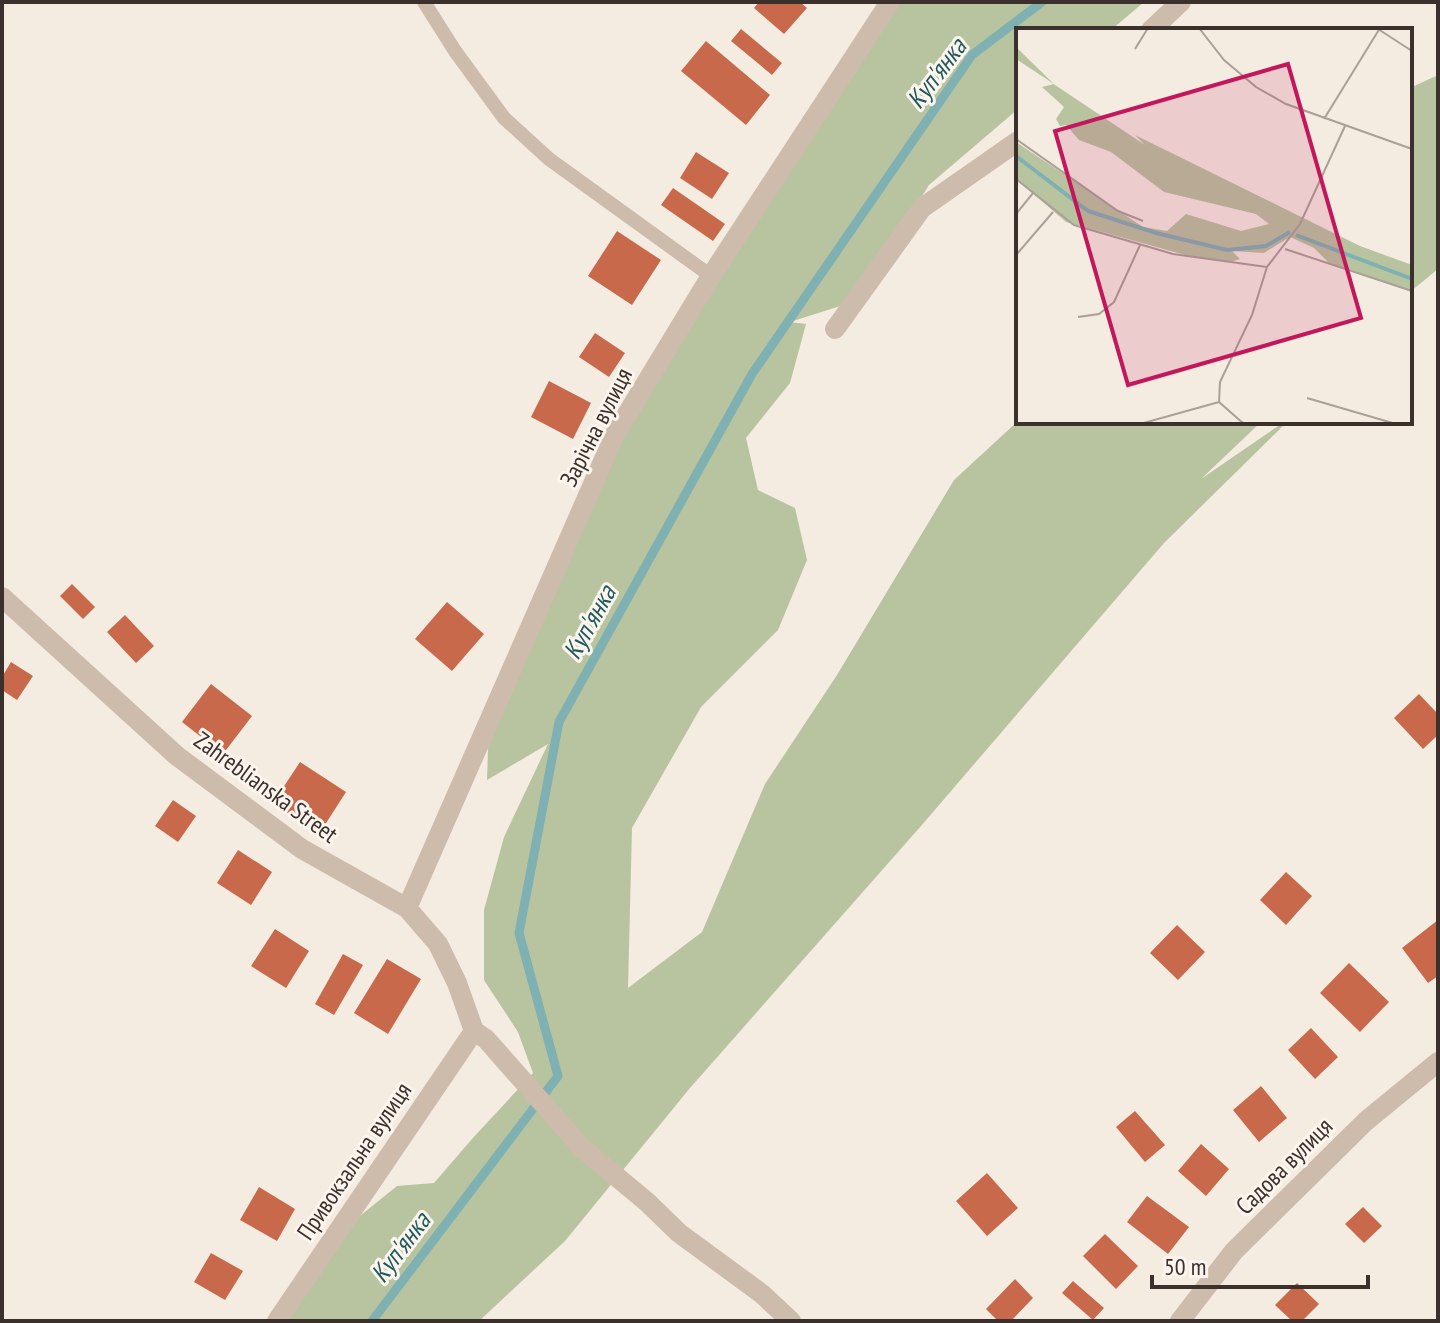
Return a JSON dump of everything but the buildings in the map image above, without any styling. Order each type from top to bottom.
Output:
[{"type":"street","name":"Зарічна вулиця","points":[[407,908],[615,434],[711,276],[890,2]]},
{"type":"street","points":[[1153,28],[1181,2]]},
{"type":"street","points":[[835,329],[922,208],[1016,142]]},
{"type":"street","name":"Zahreblianska Street","points":[[2,597],[177,756],[302,849],[407,908],[438,944],[457,983],[474,1031]]},
{"type":"street","points":[[474,1031],[486,1039],[582,1148],[679,1233],[762,1294],[791,1321]]},
{"type":"street","name":"Привокзальна вулиця","points":[[277,1321],[474,1031]]},
{"type":"street","name":"Садова вулиця","points":[[1180,1321],[1234,1251],[1366,1121],[1438,1062]]},
{"type":"lane","points":[[424,2],[504,118],[549,159],[711,276]]},
{"type":"green space","points":[[892,2],[1144,2],[1113,28],[1016,28],[1016,111],[929,185],[856,301],[790,322],[806,324],[790,383],[746,438],[758,490],[795,508],[807,560],[778,630],[701,707],[632,828],[628,988],[702,932],[765,784],[837,675],[954,480],[1016,423],[1259,424],[1201,479],[1285,424],[1164,543],[690,1088],[565,1241],[479,1321],[276,1321],[335,1236],[397,1186],[434,1183],[533,1073],[518,1032],[484,980],[484,910],[504,837],[548,744],[487,780],[489,721],[581,514],[665,354]]},
{"type":"green space","points":[[1438,75],[1438,269],[1412,290],[1412,87]]},
{"type":"waterway","name":"Куп'янка","points":[[372,1321],[558,1076],[519,933],[559,722],[752,374],[972,55],[1042,2]]}]
